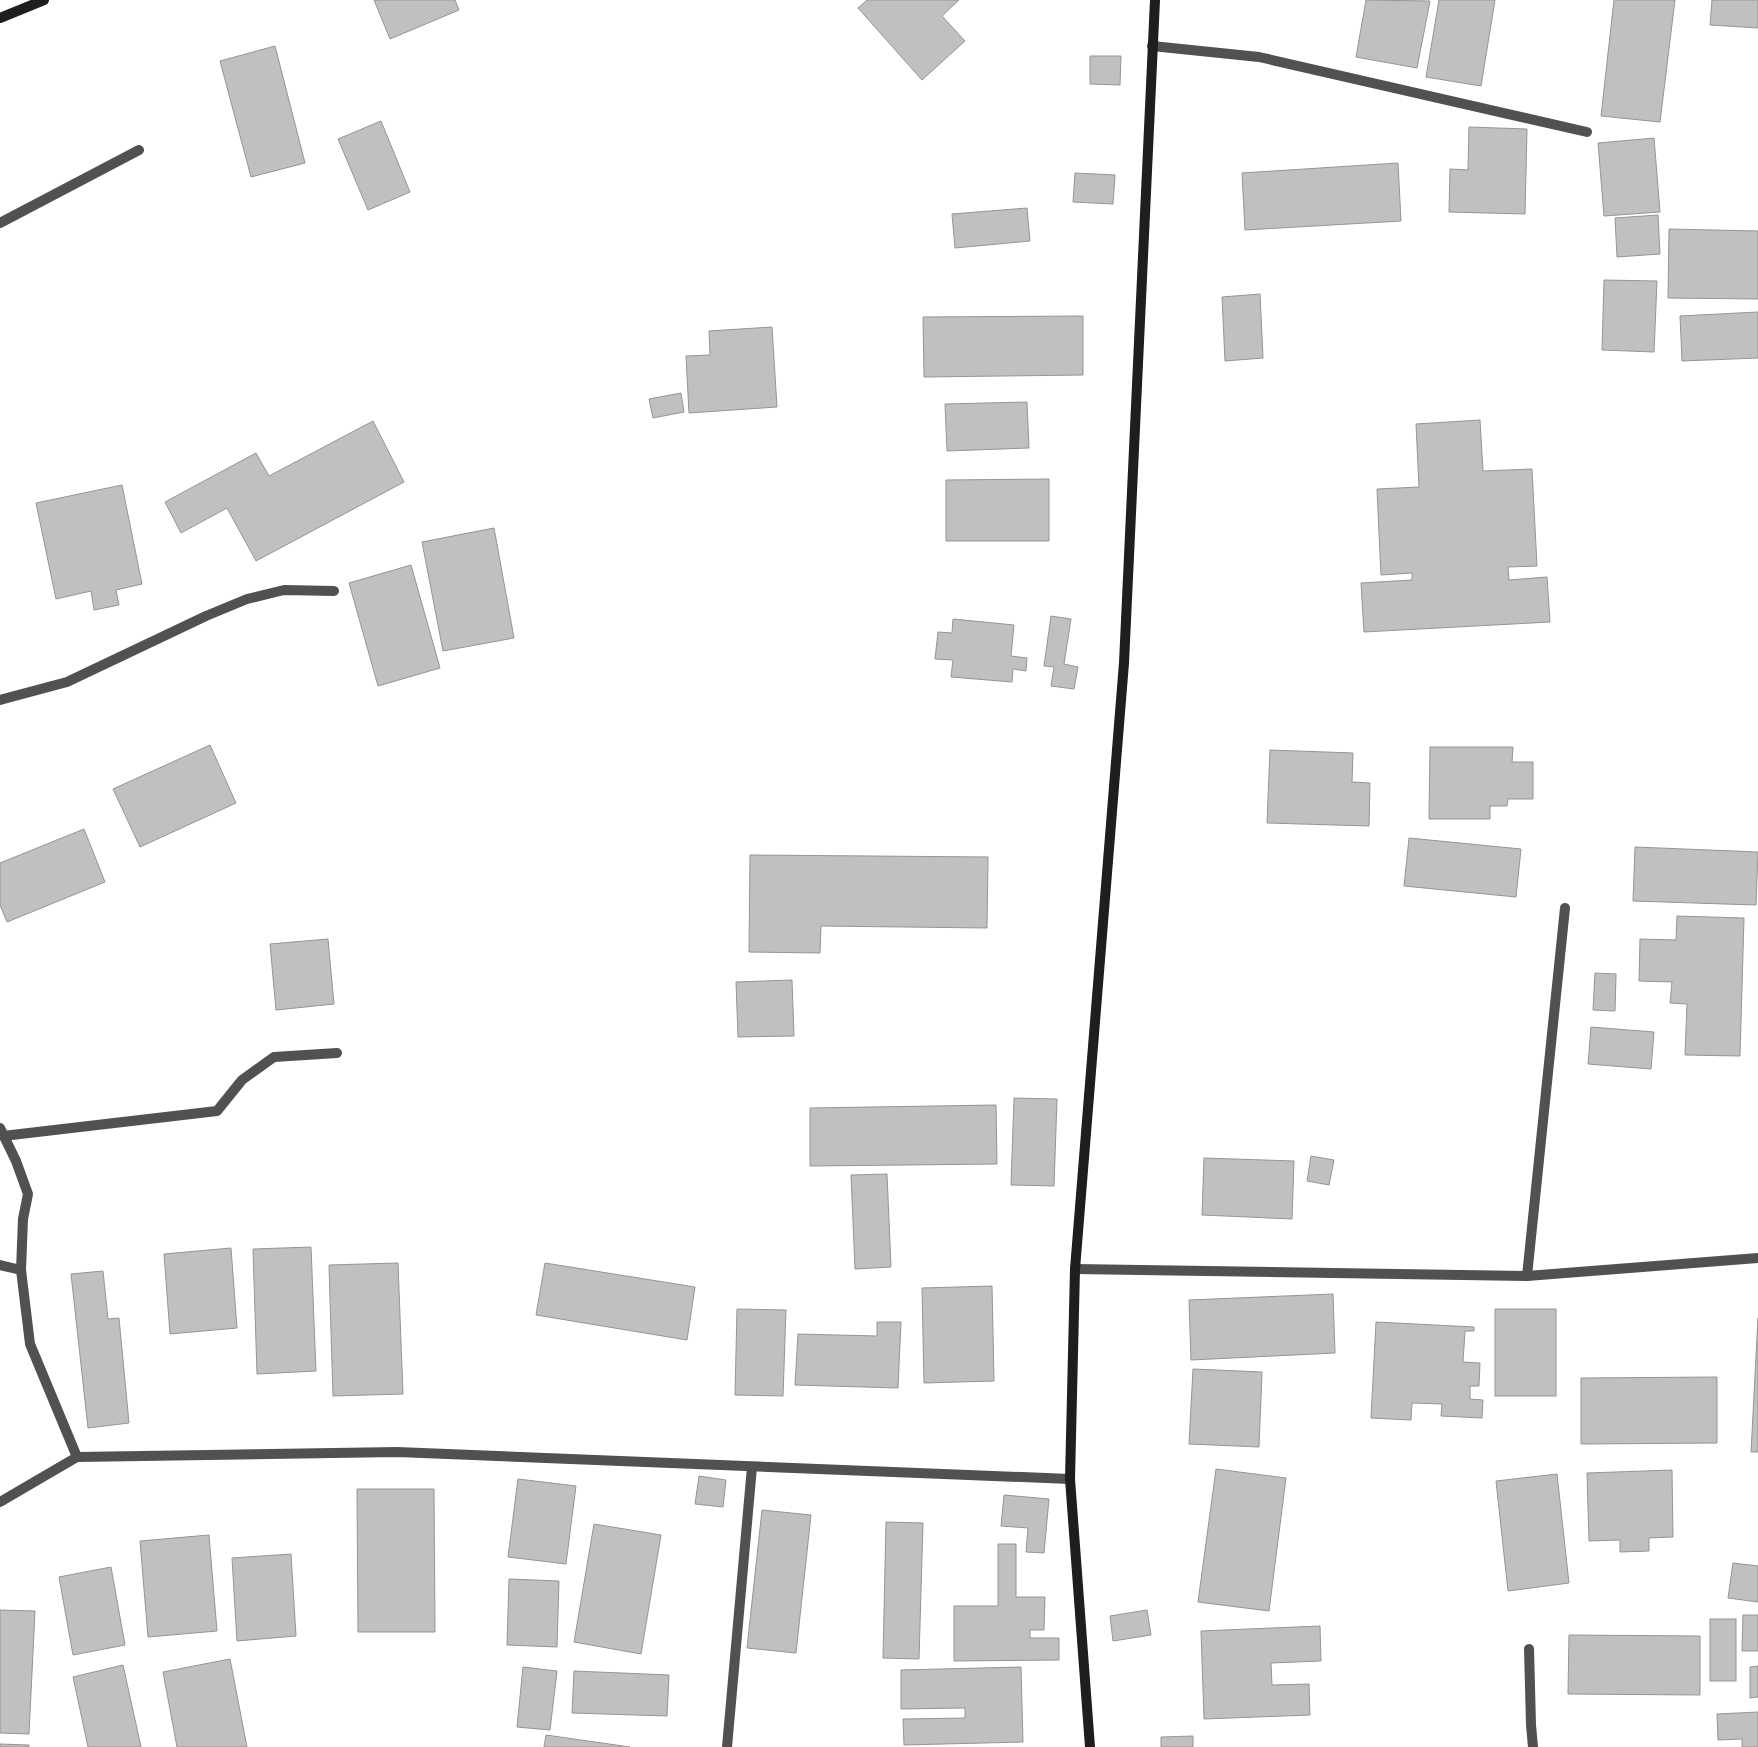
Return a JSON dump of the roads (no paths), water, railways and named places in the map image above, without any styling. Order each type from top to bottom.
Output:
[{"type":"street","points":[[0,18],[44,0]]},
{"type":"street","points":[[1090,1747],[1070,1479],[1075,1269],[1124,663],[1155,0]]},
{"type":"street","points":[[1152,46],[1259,57],[1587,132]]},
{"type":"street","points":[[0,223],[140,150]]},
{"type":"street","points":[[0,700],[67,682],[206,616],[247,599],[284,590],[334,590]]},
{"type":"street","points":[[1527,1276],[1565,908]]},
{"type":"street","points":[[77,1457],[30,1344],[21,1270],[23,1219],[28,1194],[16,1161],[2,1132],[217,1110],[242,1080],[274,1057],[337,1053]]},
{"type":"street","points":[[1075,1269],[1527,1276],[1758,1258]]},
{"type":"street","points":[[0,1265],[21,1270]]},
{"type":"street","points":[[0,1502],[77,1457],[397,1452],[1070,1479]]},
{"type":"street","points":[[727,1747],[752,1466]]},
{"type":"street","points":[[1529,1649],[1530,1725],[1533,1747]]}]
